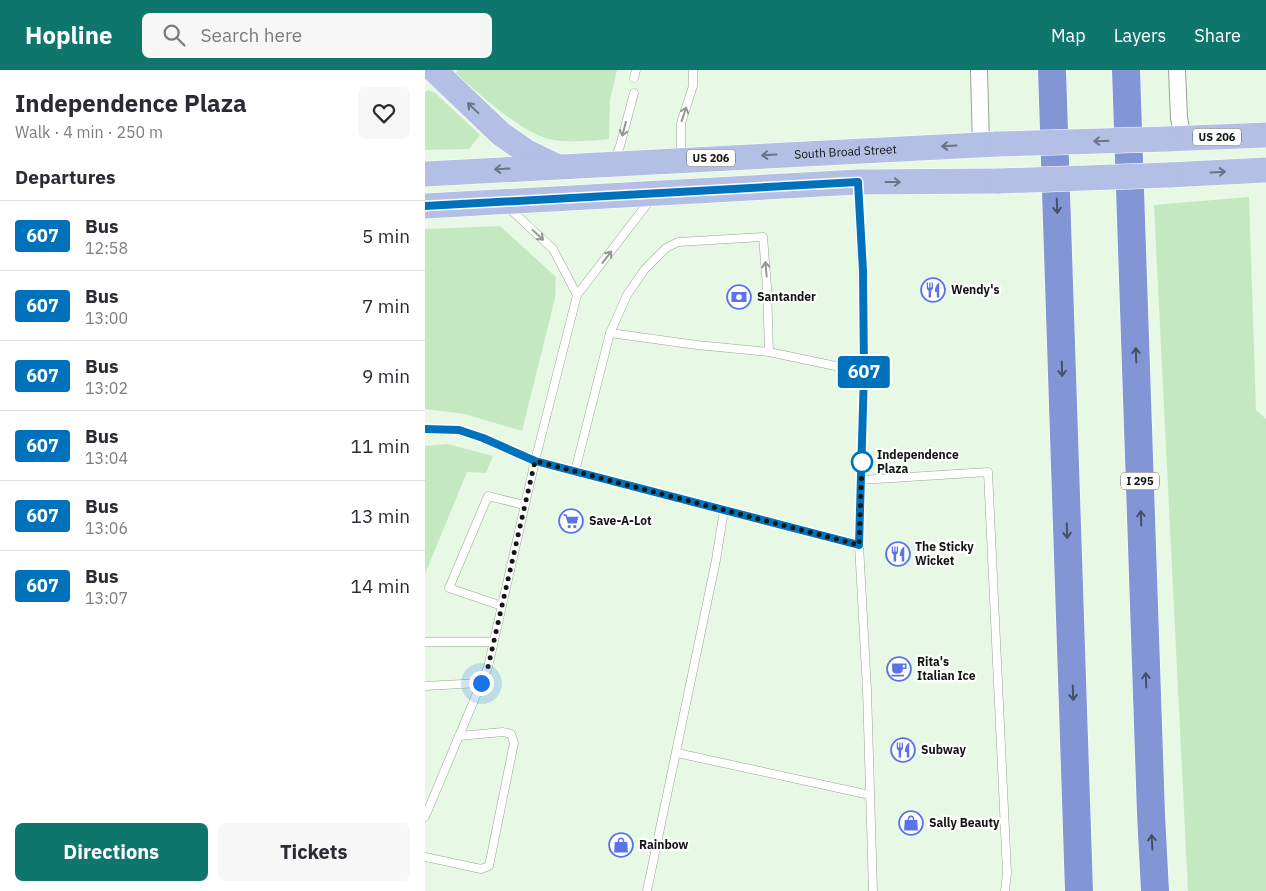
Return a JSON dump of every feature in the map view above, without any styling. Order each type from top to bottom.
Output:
[{"type":"highway","points":[[1052,70],[1079,891]]},
{"type":"highway","name":"I 295","points":[[1126,70],[1155,891]]},
{"type":"main road","points":[[434,70],[501,134],[527,152],[556,166]]},
{"type":"main road","name":"South Broad Street","points":[[425,174],[989,144],[1266,135]]},
{"type":"main road","points":[[425,206],[858,182],[999,181],[1266,170]]},
{"type":"street","points":[[979,70],[989,144]]},
{"type":"street","points":[[1175,139],[1179,118],[1177,70]]},
{"type":"lane","points":[[681,160],[681,123],[693,86],[693,70]]},
{"type":"lane","points":[[613,163],[634,94]]},
{"type":"lane","points":[[858,182],[863,271],[864,372],[859,545],[867,690],[873,891]]},
{"type":"lane","points":[[425,817],[488,667],[524,506],[577,295],[656,193]]},
{"type":"lane","points":[[503,202],[553,249],[577,295]]},
{"type":"lane","points":[[575,471],[610,333],[627,295],[645,269],[666,248],[678,242],[763,237],[769,352]]},
{"type":"lane","points":[[610,333],[697,345],[769,352],[864,372]]},
{"type":"lane","points":[[425,429],[459,430],[483,438],[535,461],[859,545]]},
{"type":"lane","points":[[861,480],[988,472],[1007,873],[1005,891]]},
{"type":"lane","points":[[502,606],[449,588],[488,496],[524,506]]},
{"type":"lane","points":[[647,891],[717,560],[724,510]]},
{"type":"lane","points":[[425,642],[493,642]]},
{"type":"lane","points":[[425,686],[481,683]]},
{"type":"lane","points":[[425,857],[481,869],[489,866],[514,743],[511,734],[503,732],[459,736]]},
{"type":"lane","points":[[677,753],[870,795]]},
{"type":"green space","points":[[457,70],[617,70],[610,100],[609,139],[564,141],[547,139],[540,136],[518,124],[496,108],[456,74]]},
{"type":"green space","points":[[428,90],[435,93],[480,135],[469,149],[425,150],[425,92]]},
{"type":"green space","points":[[1249,197],[1256,410],[1266,419],[1266,891],[1188,891],[1154,205]]},
{"type":"green space","points":[[500,226],[556,277],[555,298],[522,431],[465,414],[425,409],[425,229]]},
{"type":"green space","points":[[447,444],[493,456],[486,473],[467,472],[425,574],[425,446]]},
{"type":"bus line","name":"607","points":[[425,206],[858,182],[863,271],[864,372],[859,545],[535,461],[483,438],[459,430],[425,429]]},
{"type":"place","name":"Wendy's","points":[[933,290]]},
{"type":"place","name":"Santander","points":[[739,297]]},
{"type":"place","name":"Independence Plaza","points":[[862,462]]},
{"type":"place","name":"Save-A-Lot","points":[[571,521]]},
{"type":"place","name":"The Sticky Wicket","points":[[898,554]]},
{"type":"place","name":"Rita's Italian Ice","points":[[899,669]]},
{"type":"place","name":"Subway","points":[[903,750]]},
{"type":"place","name":"Sally Beauty","points":[[911,823]]},
{"type":"place","name":"Rainbow","points":[[621,845]]},
{"type":"route","points":[[481,683],[488,667],[535,461],[859,545],[862,462]]}]
